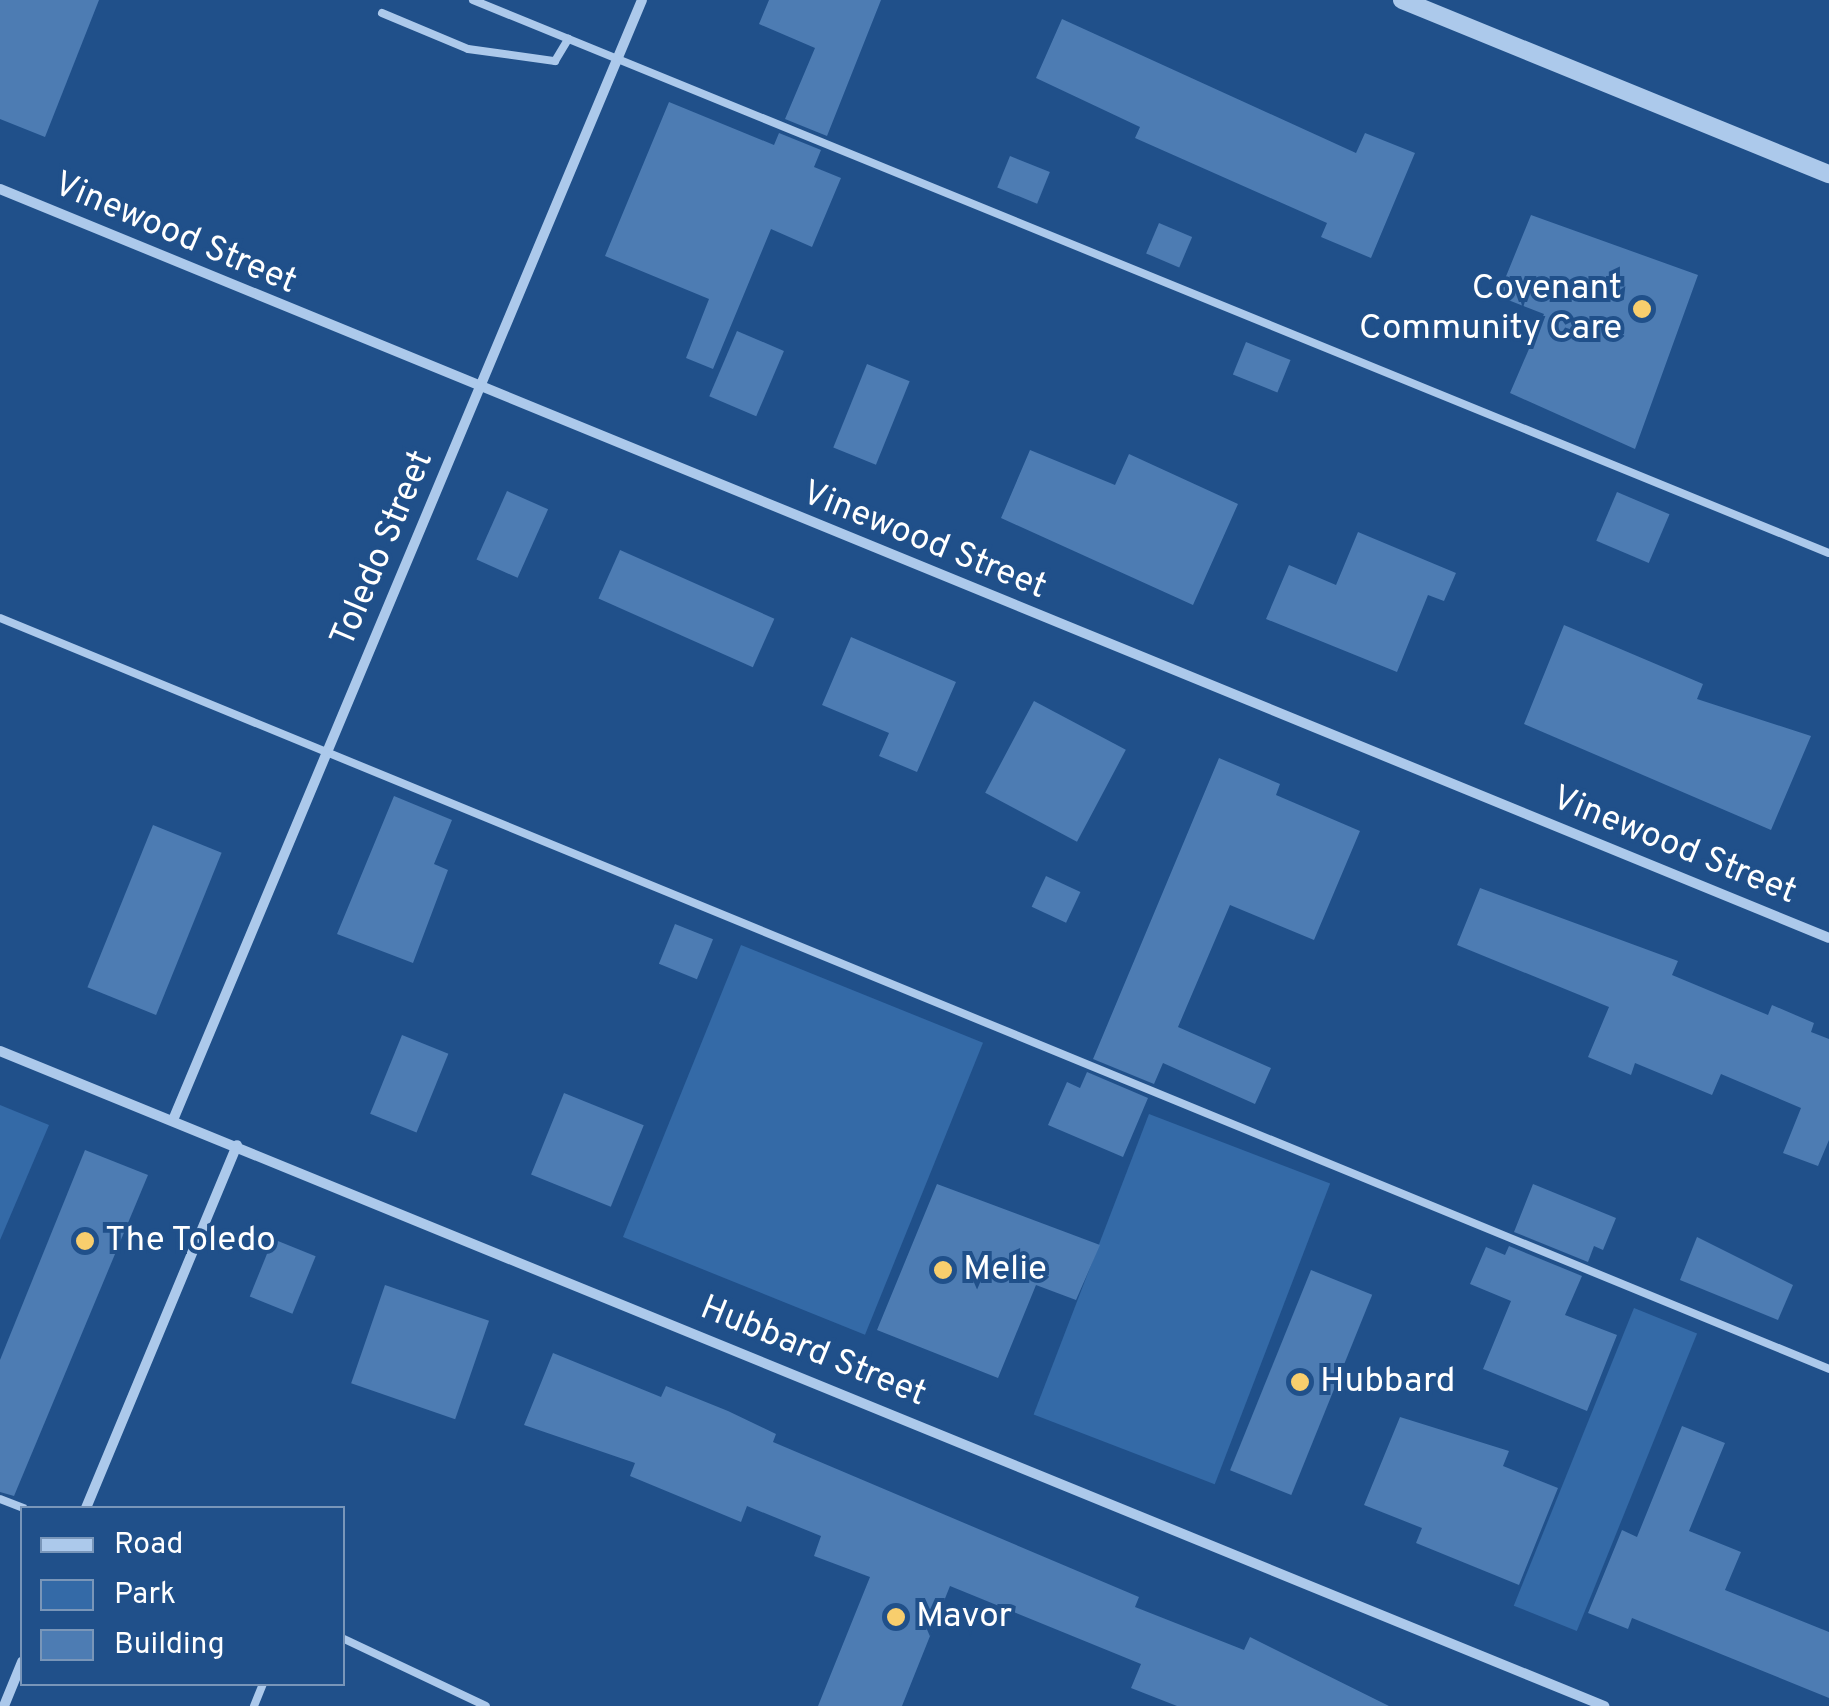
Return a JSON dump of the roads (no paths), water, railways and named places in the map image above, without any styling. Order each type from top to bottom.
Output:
[{"type":"street","name":"Toledo Street","points":[[173,1120],[642,0]]},
{"type":"street","points":[[1402,0],[1829,174]]},
{"type":"street","name":"Vinewood Street","points":[[0,189],[479,390],[1829,938]]},
{"type":"street","name":"Hubbard Street","points":[[0,1051],[1604,1706]]},
{"type":"street","points":[[87,1506],[237,1145]]},
{"type":"street","points":[[4,1706],[20,1667]]},
{"type":"lane","points":[[473,0],[1829,553]]},
{"type":"lane","points":[[382,12],[468,50],[555,60],[568,40]]},
{"type":"lane","points":[[0,618],[1829,1369]]},
{"type":"lane","points":[[345,1639],[486,1706]]},
{"type":"place","name":"Covenant Community Care","points":[[1642,309]]},
{"type":"place","name":"The Toledo","points":[[85,1241]]},
{"type":"place","name":"Melie","points":[[943,1270]]},
{"type":"place","name":"Hubbard","points":[[1300,1382]]},
{"type":"place","name":"Mavor","points":[[896,1617]]}]
